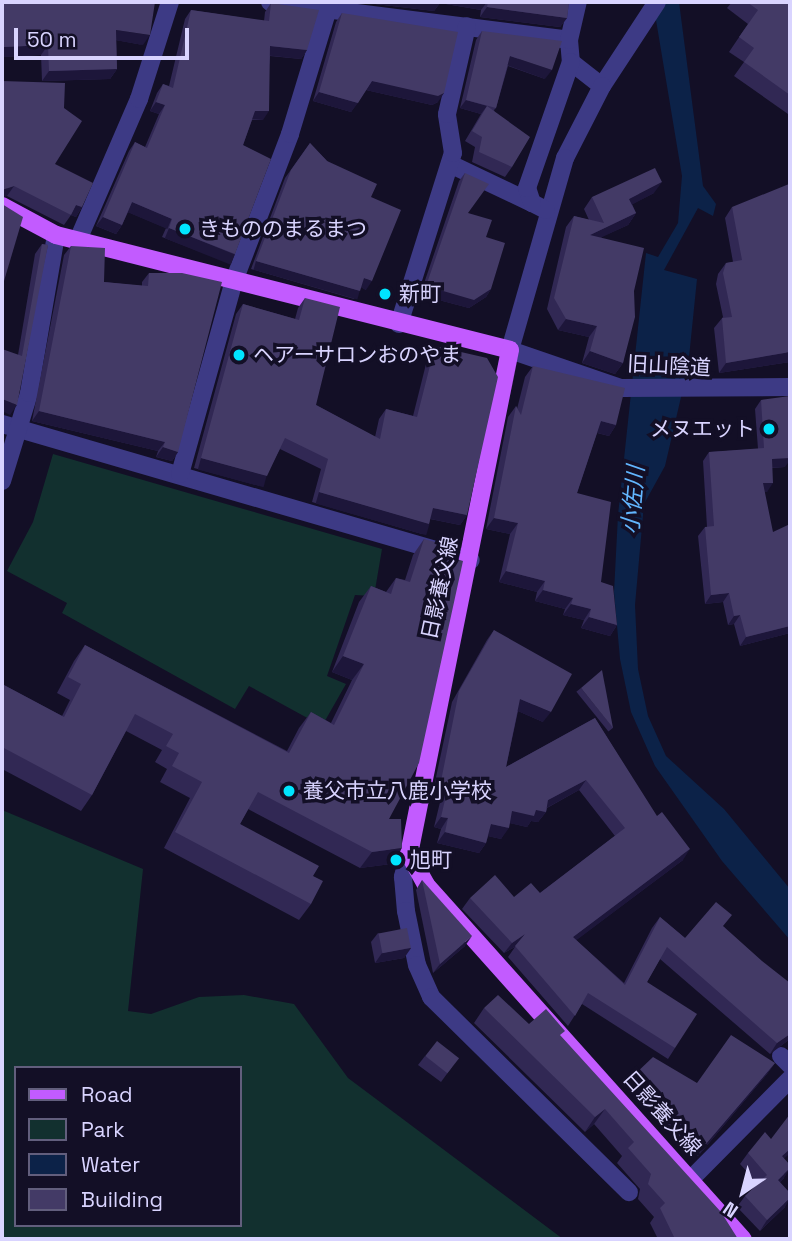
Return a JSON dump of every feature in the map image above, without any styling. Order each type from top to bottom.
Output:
[{"type":"main road","points":[[2,206],[56,235],[510,350]]},
{"type":"main road","name":"日影養父線","points":[[510,350],[471,560],[412,813],[409,854],[426,885],[743,1239]]},
{"type":"street","points":[[78,240],[139,99],[170,2]]},
{"type":"street","points":[[270,2],[328,5],[569,40]]},
{"type":"street","points":[[539,206],[527,188],[570,62],[569,40],[578,2]]},
{"type":"street","points":[[510,350],[539,206],[606,79],[657,2]]},
{"type":"street","points":[[180,474],[234,281],[290,134],[328,5]]},
{"type":"street","points":[[399,324],[450,164],[447,114],[467,26]]},
{"type":"street","points":[[570,62],[606,79]]},
{"type":"street","points":[[450,164],[539,206]]},
{"type":"street","points":[[2,481],[10,427],[56,235]]},
{"type":"street","name":"旧山陰道","points":[[510,350],[621,388],[712,392],[790,387]]},
{"type":"street","points":[[10,427],[471,560]]},
{"type":"street","points":[[409,854],[403,877],[406,911],[417,965],[431,997],[629,1192]]},
{"type":"street","points":[[691,1179],[790,1079]]},
{"type":"green space","points":[[53,454],[382,549],[374,596],[355,595],[327,676],[346,684],[322,726],[249,686],[235,709],[62,613],[67,603],[7,571],[33,522]]},
{"type":"green space","points":[[2,810],[143,869],[128,1011],[151,1014],[199,997],[244,995],[294,1004],[348,1078],[563,1239],[2,1239]]},
{"type":"water","name":"小佐川","points":[[653,2],[679,2],[703,186],[716,204],[713,216],[698,208],[664,270],[697,279],[688,367],[665,466],[644,504],[635,605],[638,669],[648,716],[666,756],[724,809],[790,889],[790,940],[722,861],[655,766],[631,712],[620,659],[614,592],[618,515],[646,253],[658,257],[678,223],[682,176]]},
{"type":"building","points":[[2,2],[155,2],[150,35],[116,30],[117,69],[49,71],[48,45],[4,47],[2,58]]},
{"type":"building","points":[[488,2],[569,2],[567,18],[487,7]]},
{"type":"building","points":[[747,2],[790,2],[790,95],[744,62],[754,48],[739,37],[758,10]]},
{"type":"building","points":[[271,3],[319,10],[307,50],[270,46],[269,111],[255,111],[243,145],[271,159],[235,254],[169,228],[172,219],[132,202],[122,225],[103,217],[135,142],[147,148],[165,105],[156,102],[163,84],[173,88],[191,10],[269,21]]},
{"type":"building","points":[[342,13],[458,32],[444,93],[438,96],[372,81],[358,103],[319,92]]},
{"type":"building","points":[[482,31],[562,41],[552,70],[510,56],[496,108],[466,100]]},
{"type":"building","points":[[2,81],[65,83],[64,108],[82,121],[55,164],[93,183],[82,207],[76,205],[71,215],[14,186],[2,190]]},
{"type":"building","points":[[487,106],[530,137],[512,167],[479,152],[482,137],[472,131]]},
{"type":"building","points":[[310,143],[327,161],[377,184],[371,197],[401,210],[372,281],[364,278],[360,291],[256,261],[291,170]]},
{"type":"building","points":[[655,168],[662,182],[629,199],[636,213],[590,235],[644,248],[634,291],[635,317],[623,363],[590,351],[597,326],[566,319],[554,298],[574,216],[604,223],[592,197]]},
{"type":"building","points":[[465,173],[489,184],[468,213],[492,220],[486,237],[505,243],[491,289],[474,300],[426,286]]},
{"type":"building","points":[[789,184],[790,352],[726,363],[722,318],[732,317],[723,273],[726,263],[742,260],[732,207]]},
{"type":"building","points":[[2,204],[23,217],[4,281],[2,281]]},
{"type":"building","points":[[42,244],[48,245],[17,405],[2,399],[2,349],[22,356]]},
{"type":"building","points":[[71,246],[105,248],[104,282],[148,286],[149,273],[182,273],[222,282],[178,452],[163,447],[165,442],[39,411]]},
{"type":"building","points":[[305,298],[340,307],[316,405],[380,439],[386,409],[417,417],[435,346],[487,358],[498,377],[467,515],[433,508],[429,524],[319,492],[328,459],[285,438],[267,476],[201,458],[243,304],[299,320]]},
{"type":"building","points":[[533,366],[625,388],[616,425],[601,421],[577,493],[611,502],[601,582],[613,586],[617,625],[589,617],[591,609],[571,604],[573,598],[543,590],[545,581],[506,571],[518,523],[494,518],[516,406],[521,415]]},
{"type":"building","points":[[790,396],[790,458],[772,459],[773,483],[763,483],[773,532],[790,524],[790,626],[746,637],[740,615],[734,616],[729,593],[711,595],[705,527],[714,526],[709,452],[764,448],[761,400]]},
{"type":"building","points":[[424,539],[450,546],[447,556],[463,561],[419,763],[389,819],[401,819],[402,848],[372,852],[258,792],[240,824],[319,866],[313,876],[323,881],[311,904],[175,832],[202,782],[172,766],[179,753],[166,746],[173,734],[135,714],[92,795],[2,747],[2,684],[64,717],[81,684],[68,677],[85,645],[289,753],[311,712],[334,725],[364,664],[343,656],[371,586],[391,594],[396,578],[410,582]]},
{"type":"building","points":[[494,630],[572,674],[551,712],[520,699],[506,767],[595,718],[657,816],[662,812],[690,849],[573,937],[625,985],[660,917],[685,938],[716,902],[732,915],[723,926],[790,983],[790,1034],[777,1043],[667,947],[647,982],[697,1014],[675,1048],[588,993],[575,1016],[515,946],[525,934],[512,943],[470,898],[495,875],[514,897],[531,883],[540,893],[625,828],[586,780],[548,800],[546,812],[536,810],[534,816],[512,811],[509,828],[491,824],[486,843],[445,832],[448,818],[441,817],[448,787],[440,786],[459,691]]},
{"type":"building","points":[[602,670],[613,728],[581,688]]},
{"type":"building","points":[[422,880],[472,936],[440,964]]},
{"type":"building","points":[[407,928],[411,948],[382,953],[379,934]]},
{"type":"building","points":[[498,995],[529,1024],[546,1009],[565,1031],[560,1035],[721,1212],[738,1239],[675,1239],[660,1208],[665,1203],[648,1184],[651,1174],[628,1148],[634,1142],[605,1109],[595,1117],[484,1008]]},
{"type":"building","points":[[731,1035],[775,1063],[705,1145],[633,1076],[653,1057],[697,1083]]},
{"type":"building","points":[[437,1041],[459,1058],[447,1073],[425,1056]]},
{"type":"building","points":[[790,1114],[790,1149],[782,1156],[790,1168],[778,1180],[790,1193],[790,1198],[767,1220],[745,1196],[767,1175],[748,1153],[765,1132],[771,1139]]},
{"type":"place","name":"きもののまるまつ","points":[[185,229]]},
{"type":"place","name":"新町","points":[[385,294]]},
{"type":"place","name":"ヘアーサロンおのやま","points":[[239,355]]},
{"type":"place","name":"メヌエット","points":[[769,429]]},
{"type":"place","name":"養父市立八鹿小学校","points":[[289,791]]},
{"type":"place","name":"旭町","points":[[396,860]]}]
